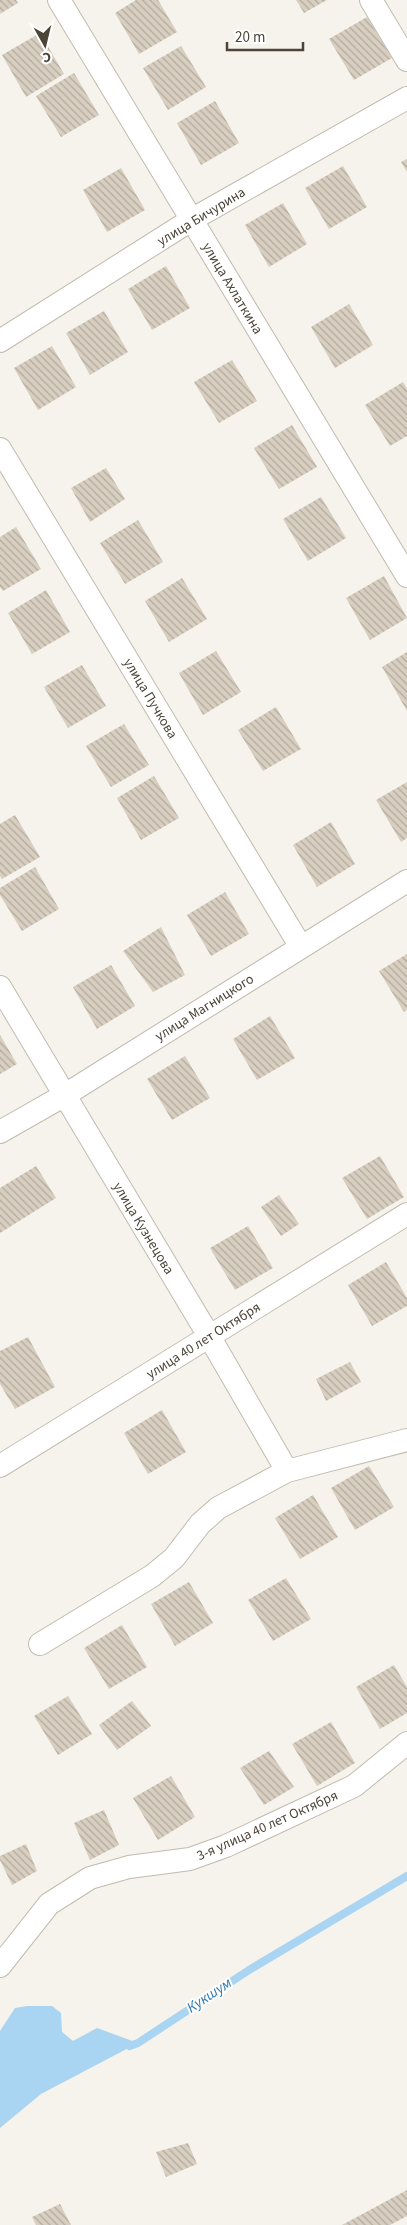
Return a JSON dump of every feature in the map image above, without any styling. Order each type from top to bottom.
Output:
[{"type":"street","name":"улица Ахлаткина","points":[[59,0],[407,576]]},
{"type":"street","points":[[371,0],[407,60]]},
{"type":"street","name":"улица Бичурина","points":[[0,341],[191,220],[407,98]]},
{"type":"street","name":"улица Пучкова","points":[[0,449],[301,947]]},
{"type":"street","name":"улица Магницкого","points":[[0,1132],[65,1095],[407,881]]},
{"type":"street","name":"улица Кузнецова","points":[[0,986],[209,1336],[287,1471]]},
{"type":"street","name":"улица 40 лет Октября","points":[[0,1466],[407,1214]]},
{"type":"street","points":[[40,1644],[152,1576],[174,1558],[200,1524],[218,1508],[287,1471],[407,1440]]},
{"type":"street","name":"3-я улица 40 лет Октября","points":[[0,1966],[49,1904],[90,1878],[130,1867],[190,1859],[226,1846],[354,1786],[407,1743]]},
{"type":"water","points":[[52,2006],[61,2013],[62,2032],[73,2041],[97,2028],[138,2043],[41,2094],[0,2128],[0,2031],[15,2008]]},
{"type":"building","points":[[0,0],[16,0],[18,3],[0,14]]},
{"type":"building","points":[[136,0],[158,0],[177,32],[139,54],[115,13]]},
{"type":"building","points":[[296,0],[327,0],[304,13]]},
{"type":"building","points":[[367,17],[392,58],[354,80],[329,39]]},
{"type":"building","points":[[40,33],[64,74],[26,97],[2,55]]},
{"type":"building","points":[[181,46],[206,87],[168,110],[143,68]]},
{"type":"building","points":[[74,73],[99,115],[61,137],[36,96]]},
{"type":"building","points":[[215,101],[239,143],[201,165],[177,123]]},
{"type":"building","points":[[407,159],[407,172],[401,162]]},
{"type":"building","points":[[343,166],[367,207],[329,229],[305,188]]},
{"type":"building","points":[[121,168],[145,210],[107,232],[83,190]]},
{"type":"building","points":[[283,203],[307,244],[269,267],[245,225]]},
{"type":"building","points":[[166,266],[190,308],[152,330],[128,289]]},
{"type":"building","points":[[349,304],[373,345],[335,368],[311,327]]},
{"type":"building","points":[[104,311],[128,352],[90,375],[66,333]]},
{"type":"building","points":[[52,346],[76,387],[38,410],[14,368]]},
{"type":"building","points":[[232,360],[257,401],[219,423],[194,382]]},
{"type":"building","points":[[403,382],[407,389],[407,436],[390,446],[365,405]]},
{"type":"building","points":[[292,425],[317,467],[279,489],[254,448]]},
{"type":"building","points":[[106,468],[125,499],[90,522],[71,488]]},
{"type":"building","points":[[321,497],[346,538],[308,561],[283,519]]},
{"type":"building","points":[[138,520],[163,562],[125,584],[100,543]]},
{"type":"building","points":[[16,527],[41,569],[3,591],[0,587],[0,537]]},
{"type":"building","points":[[384,576],[407,618],[370,640],[346,598]]},
{"type":"building","points":[[182,578],[207,619],[169,642],[145,601]]},
{"type":"building","points":[[46,590],[70,632],[32,654],[8,613]]},
{"type":"building","points":[[216,651],[241,692],[203,715],[179,673]]},
{"type":"building","points":[[407,652],[407,711],[382,667]]},
{"type":"building","points":[[82,665],[106,706],[68,728],[44,687]]},
{"type":"building","points":[[276,707],[301,749],[263,771],[238,730]]},
{"type":"building","points":[[124,724],[149,765],[111,787],[86,746]]},
{"type":"building","points":[[154,776],[179,818],[141,840],[117,798]]},
{"type":"building","points":[[407,782],[407,838],[401,842],[376,800]]},
{"type":"building","points":[[15,815],[40,857],[2,879],[0,876],[0,824]]},
{"type":"building","points":[[331,822],[355,864],[317,887],[293,845]]},
{"type":"building","points":[[35,867],[59,909],[22,931],[0,895],[0,888]]},
{"type":"building","points":[[225,892],[249,934],[211,956],[187,915]]},
{"type":"building","points":[[161,927],[185,975],[153,992],[123,951]]},
{"type":"building","points":[[407,954],[407,1010],[404,1012],[379,971]]},
{"type":"building","points":[[111,965],[135,1006],[97,1029],[73,987]]},
{"type":"building","points":[[270,1016],[295,1058],[257,1080],[233,1039]]},
{"type":"building","points":[[0,1035],[17,1064],[0,1074]]},
{"type":"building","points":[[185,1056],[210,1098],[172,1120],[147,1079]]},
{"type":"building","points":[[380,1156],[404,1197],[367,1219],[342,1178]]},
{"type":"building","points":[[36,1166],[56,1198],[0,1233],[0,1188]]},
{"type":"building","points":[[279,1195],[299,1224],[281,1236],[261,1207]]},
{"type":"building","points":[[248,1226],[273,1268],[235,1290],[210,1248]]},
{"type":"building","points":[[386,1262],[407,1298],[407,1306],[372,1326],[348,1285]]},
{"type":"building","points":[[28,1337],[55,1387],[15,1409],[0,1384],[0,1351]]},
{"type":"building","points":[[350,1362],[361,1382],[326,1401],[316,1379]]},
{"type":"building","points":[[162,1410],[186,1452],[148,1474],[124,1433]]},
{"type":"building","points":[[369,1466],[394,1507],[355,1530],[331,1488]]},
{"type":"building","points":[[313,1495],[338,1537],[300,1559],[275,1518]]},
{"type":"building","points":[[286,1578],[311,1619],[273,1641],[248,1600]]},
{"type":"building","points":[[189,1582],[213,1623],[175,1646],[151,1604]]},
{"type":"building","points":[[122,1625],[147,1667],[109,1689],[84,1648]]},
{"type":"building","points":[[394,1665],[407,1687],[407,1713],[380,1729],[356,1687]]},
{"type":"building","points":[[68,1696],[92,1734],[58,1755],[34,1716]]},
{"type":"building","points":[[132,1701],[151,1726],[117,1750],[99,1725]]},
{"type":"building","points":[[331,1722],[355,1763],[317,1786],[292,1744]]},
{"type":"building","points":[[269,1751],[294,1787],[264,1805],[240,1768]]},
{"type":"building","points":[[171,1776],[195,1817],[158,1840],[133,1798]]},
{"type":"building","points":[[104,1810],[119,1845],[90,1860],[74,1823]]},
{"type":"building","points":[[26,1844],[37,1871],[12,1885],[0,1860],[0,1856]]},
{"type":"building","points":[[188,2143],[197,2164],[166,2177],[156,2152]]},
{"type":"building","points":[[407,2190],[407,2216],[390,2225],[342,2225]]},
{"type":"building","points":[[60,2204],[71,2225],[36,2225],[32,2217]]},
{"type":"waterway","name":"Кукшум","points":[[130,2046],[138,2043],[249,1970],[407,1876]]}]
